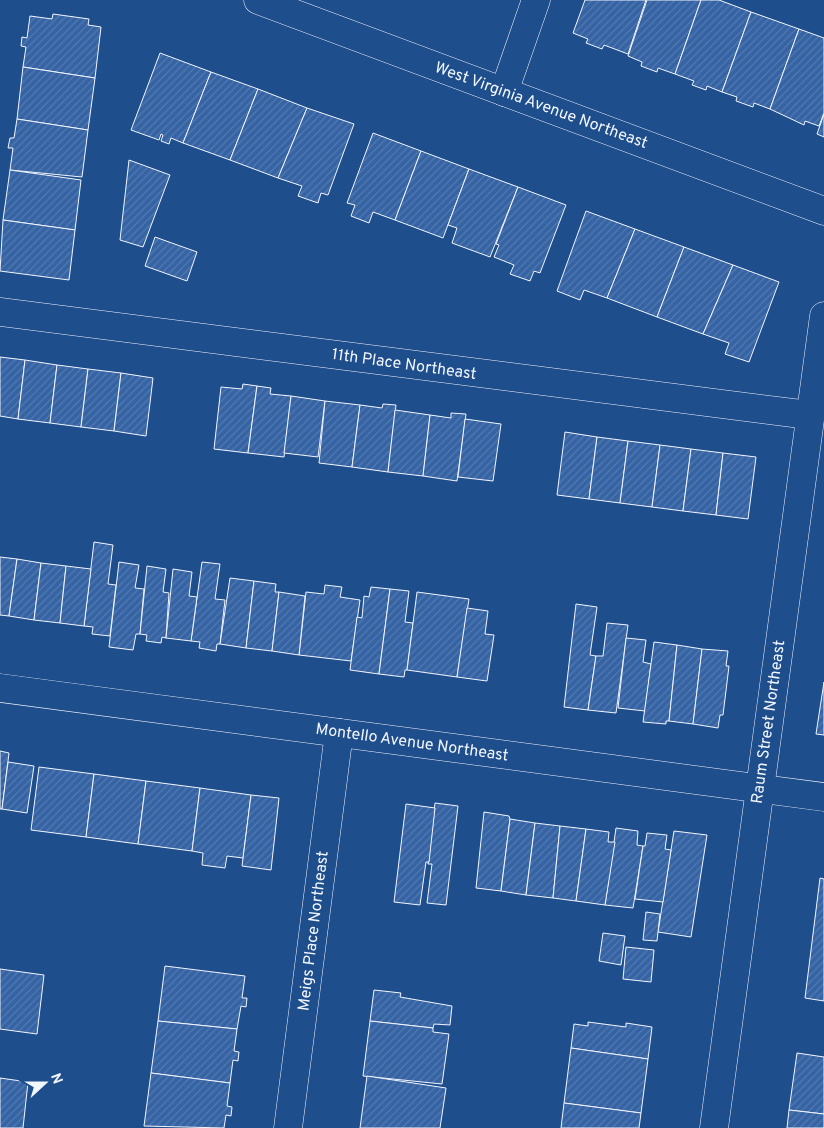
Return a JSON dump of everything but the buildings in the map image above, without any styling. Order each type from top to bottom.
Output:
[{"type":"street","name":"West Virginia Avenue Northeast","points":[[258,0],[824,211]]},
{"type":"street","points":[[504,92],[536,0]]},
{"type":"street","name":"11th Place Northeast","points":[[0,312],[809,415]]},
{"type":"street","name":"Raum Street Northeast","points":[[714,1128],[758,790],[790,572],[809,415],[824,316]]},
{"type":"street","name":"Montello Avenue Northeast","points":[[0,688],[758,790],[824,797]]},
{"type":"street","name":"Meigs Place Northeast","points":[[288,1128],[339,733]]}]
